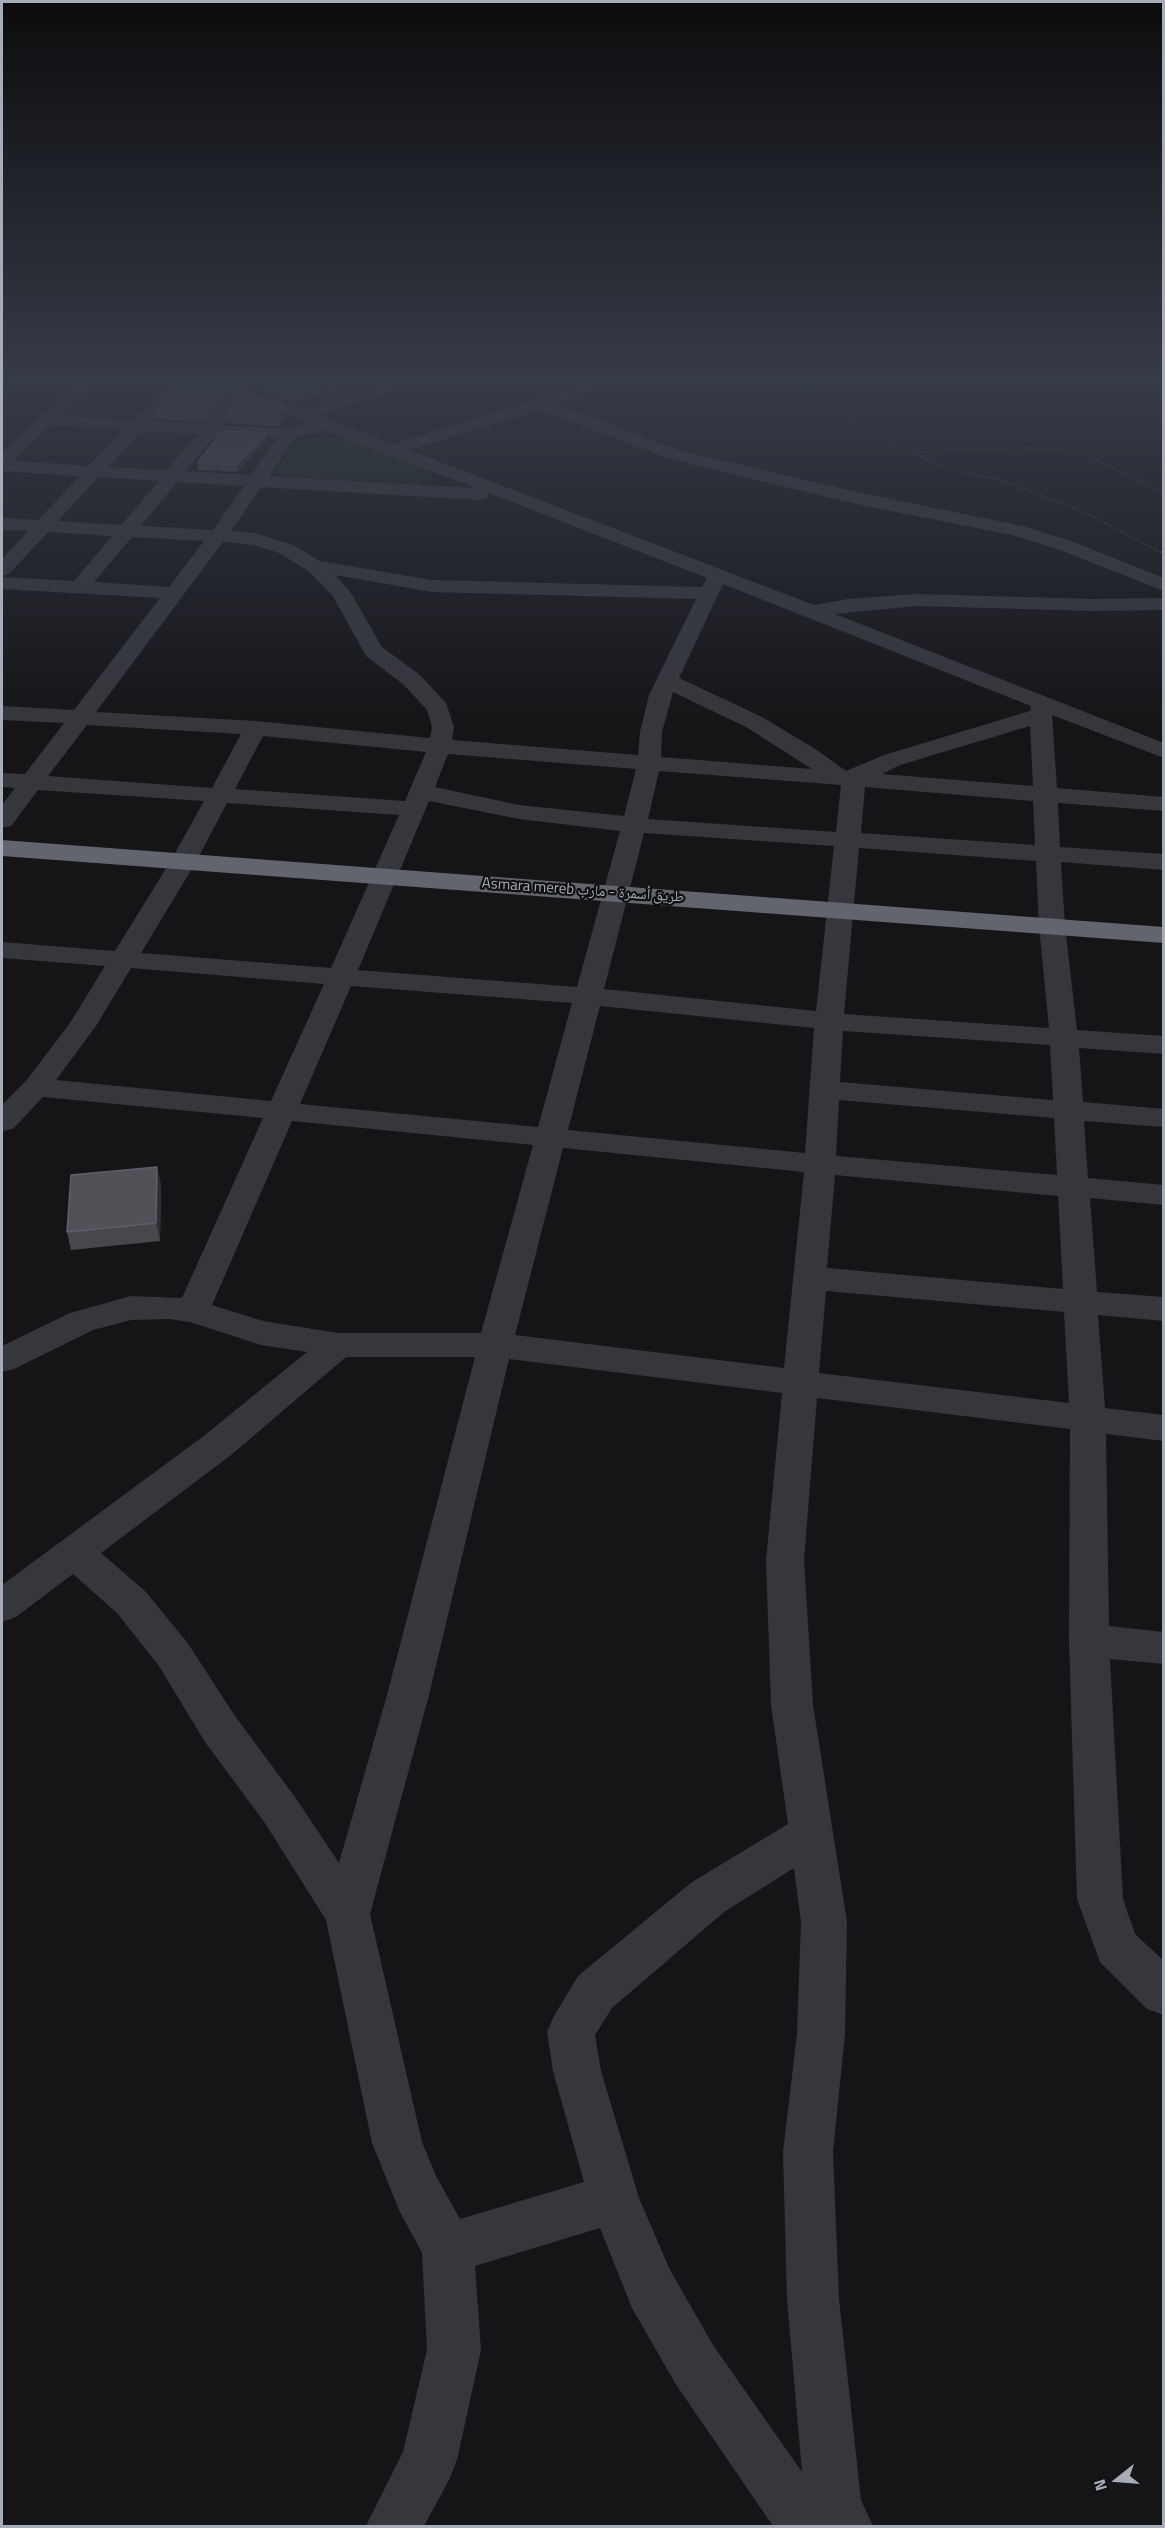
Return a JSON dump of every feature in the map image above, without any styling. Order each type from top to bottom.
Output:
[{"type":"highway","name":"Asmara mereb طريق أسمرة - مارب","points":[[2,848],[1164,935]]},
{"type":"street","points":[[2,570],[72,495]]},
{"type":"street","points":[[79,588],[158,495]]},
{"type":"street","points":[[2,821],[248,495]]},
{"type":"street","points":[[492,495],[508,496],[713,584],[812,612],[1042,709],[1164,751]]},
{"type":"street","points":[[846,495],[1016,530],[1064,545],[1164,585]]},
{"type":"street","points":[[2,524],[256,539],[286,549],[314,566],[340,593],[374,651],[412,680],[438,708],[443,728],[440,746],[385,877],[285,1109],[193,1311]]},
{"type":"street","points":[[314,566],[432,586],[713,584]]},
{"type":"street","points":[[2,583],[175,593]]},
{"type":"street","points":[[347,1914],[408,1695],[495,1346],[634,825],[649,763],[651,732],[666,680],[713,584]]},
{"type":"street","points":[[812,612],[848,605],[916,600],[1094,605],[1164,604]]},
{"type":"street","points":[[666,680],[754,722],[846,778]]},
{"type":"street","points":[[846,778],[1042,709]]},
{"type":"street","points":[[1042,709],[1052,926],[1064,1038],[1089,1420],[1089,1640],[1100,1899],[1116,1947],[1164,1993]]},
{"type":"street","points":[[2,714],[256,728],[440,746],[1164,804]]},
{"type":"street","points":[[2,1122],[36,1086],[82,1026],[183,862],[256,728]]},
{"type":"street","points":[[828,2522],[813,2300],[808,2152],[821,2034],[824,1922],[792,1705],[785,1560],[820,1164],[829,1022],[848,838],[846,778]]},
{"type":"street","points":[[2,780],[219,795],[463,802],[519,812],[634,825],[848,838],[1164,862]]},
{"type":"street","points":[[2,950],[587,996],[829,1022],[1164,1045]]},
{"type":"street","points":[[36,1086],[285,1109],[550,1138],[1164,1195]]},
{"type":"street","points":[[824,1090],[1164,1118]]},
{"type":"street","points":[[810,1278],[1164,1309]]},
{"type":"street","points":[[2,1360],[82,1321],[131,1308],[170,1307],[193,1311],[261,1333],[338,1345],[495,1346],[1164,1428]]},
{"type":"street","points":[[2,1606],[218,1445],[338,1345]]},
{"type":"street","points":[[75,1553],[131,1602],[173,1654],[220,1729],[280,1810],[347,1914],[397,2143],[418,2194],[448,2248],[454,2350],[429,2460],[394,2526]]},
{"type":"street","points":[[1089,1640],[1164,1648]]},
{"type":"street","points":[[810,1834],[708,1897],[595,1992],[571,2032],[577,2071],[614,2199],[651,2289],[694,2364],[828,2522]]},
{"type":"street","points":[[448,2248],[614,2199]]},
{"type":"path","points":[[1043,495],[1084,512],[1164,554]]},
{"type":"building","points":[[157,1167],[156,1223],[67,1232],[71,1175]]}]
